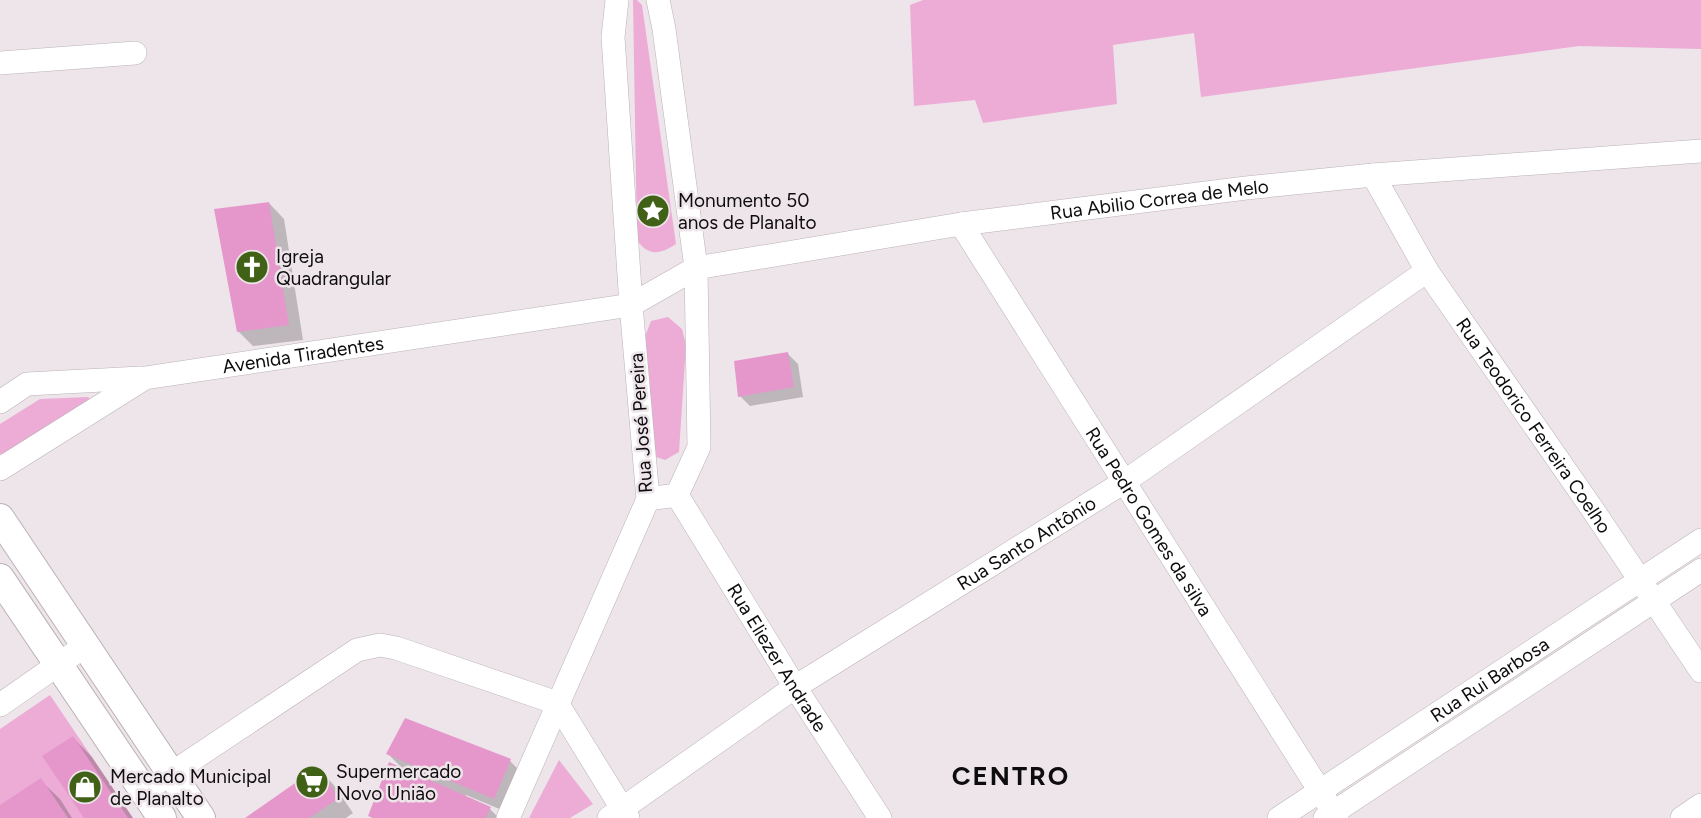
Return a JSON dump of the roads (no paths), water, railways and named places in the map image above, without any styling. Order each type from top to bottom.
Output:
[{"type":"street","name":"Rua José Pereira","points":[[508,818],[648,499],[631,305],[613,37],[618,0]]},
{"type":"street","points":[[648,499],[677,495],[699,447],[696,268],[658,0]]},
{"type":"street","points":[[0,62],[135,53]]},
{"type":"street","name":"Rua Abilio Correa de Melo","points":[[631,305],[696,268],[961,225],[1247,188],[1373,175],[1701,151]]},
{"type":"street","name":"Rua Teodorico Ferreira Coelho","points":[[1373,175],[1427,271],[1655,600],[1701,671]]},
{"type":"street","name":"Rua Pedro Gomes da silva","points":[[961,225],[1332,816]]},
{"type":"street","name":"Rua Santo Antônio","points":[[620,815],[795,687],[1124,482],[1427,271]]},
{"type":"street","name":"Avenida Tiradentes","points":[[0,469],[145,378],[631,305]]},
{"type":"street","points":[[0,402],[27,384],[145,378]]},
{"type":"street","name":"Rua Eliezer Andrade","points":[[677,495],[795,687],[880,818]]},
{"type":"street","points":[[0,517],[201,818]]},
{"type":"street","name":"Rua Rui Barbosa","points":[[1279,818],[1701,540]]},
{"type":"street","name":"Rua Rui Barbosa","points":[[1332,816],[1701,570]]},
{"type":"street","points":[[0,578],[162,818]]},
{"type":"street","points":[[0,705],[86,645]]},
{"type":"street","points":[[145,791],[357,650],[380,645],[396,648],[557,703],[620,815]]},
{"type":"street","points":[[1682,818],[1701,805]]},
{"type":"place","name":"Monumento 50 anos de Planalto","points":[[653,211]]},
{"type":"place","name":"Igreja Quadrangular","points":[[252,267]]},
{"type":"place","name":"Supermercado Novo União","points":[[312,782]]},
{"type":"place","name":"Mercado Municipal de Planalto","points":[[85,787]]},
{"type":"district","name":"CENTRO","points":[[1011,776]]}]
